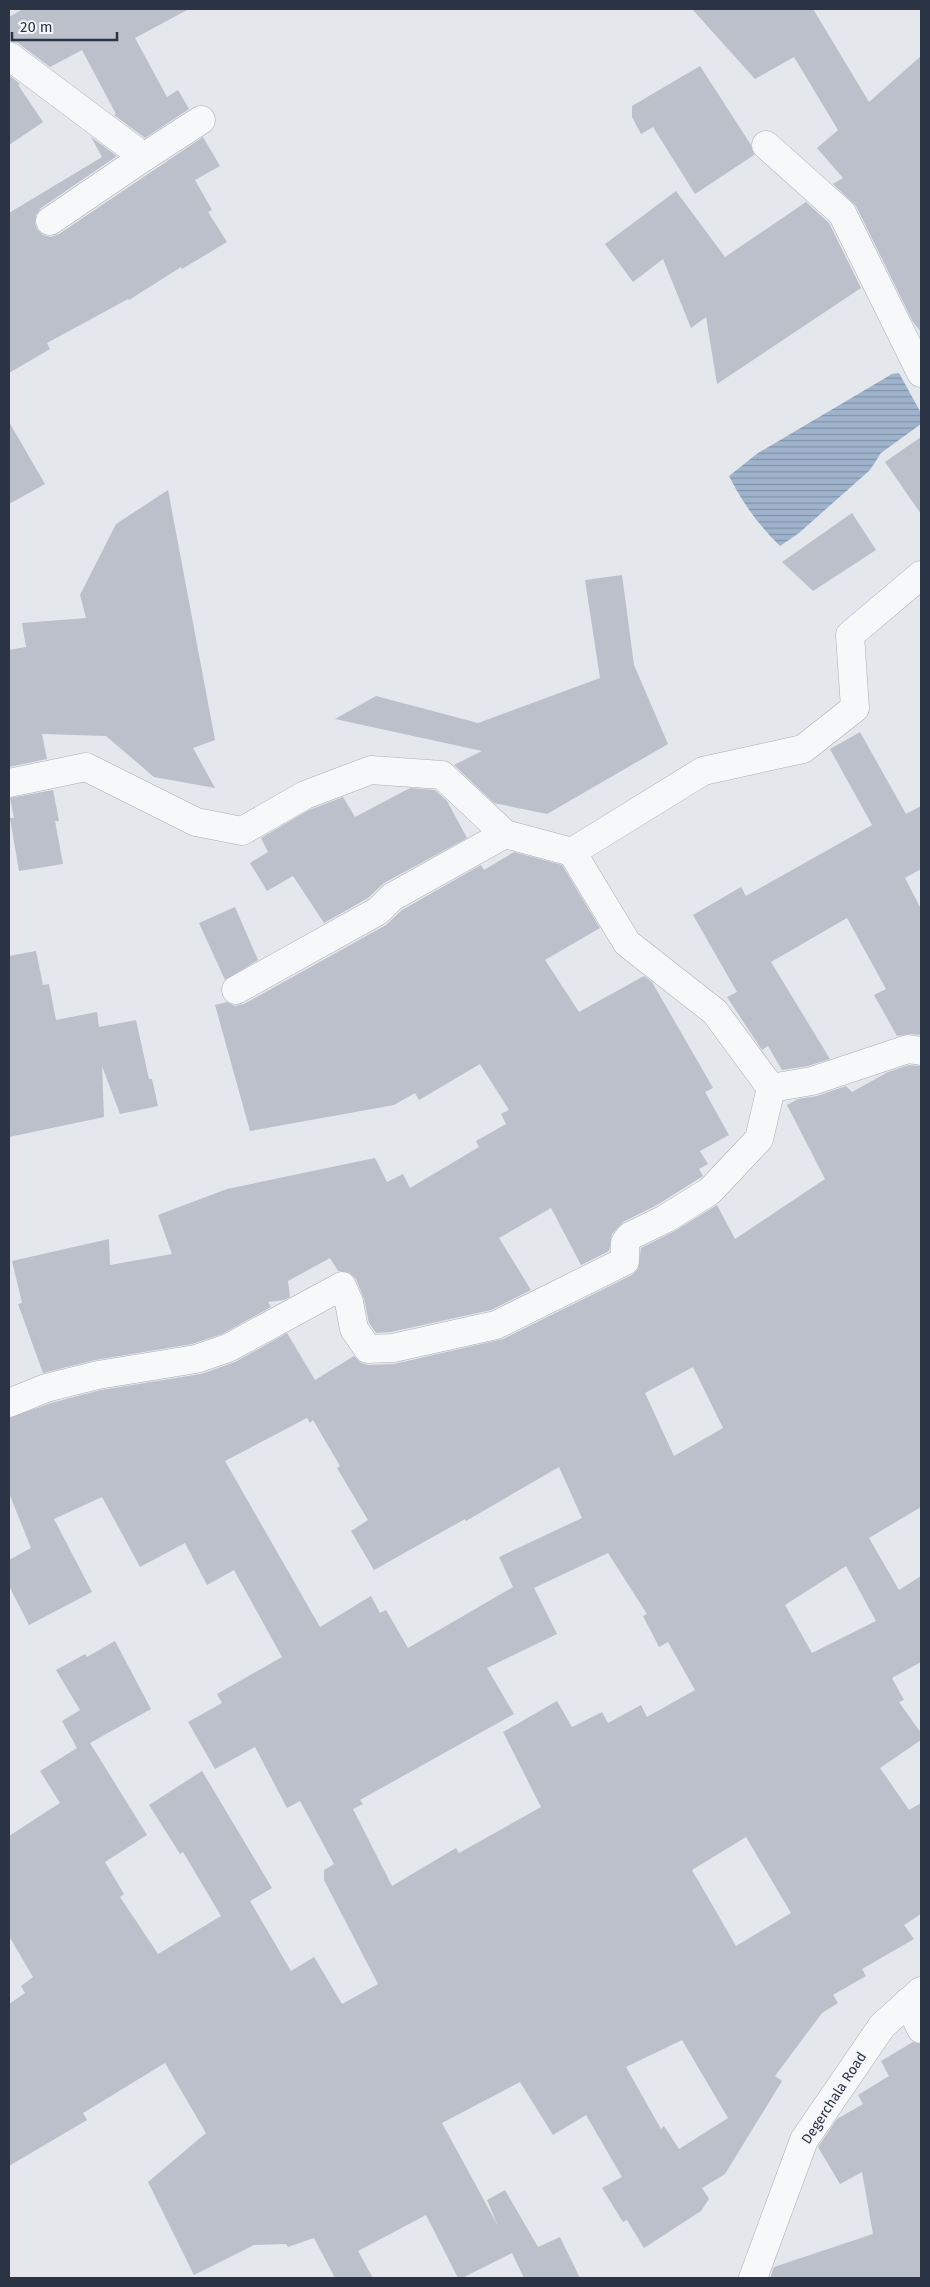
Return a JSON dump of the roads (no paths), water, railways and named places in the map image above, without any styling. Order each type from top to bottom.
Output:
[{"type":"street","points":[[9,56],[144,157]]},
{"type":"street","points":[[50,221],[200,120]]},
{"type":"street","points":[[766,145],[842,213],[921,373]]},
{"type":"street","points":[[572,852],[704,771],[803,749],[855,708],[850,636],[921,575]]},
{"type":"street","points":[[9,783],[86,767],[196,822],[242,831],[305,795],[371,770],[442,776],[505,834],[572,852],[628,944],[715,1012],[771,1088],[759,1139],[710,1190],[665,1219],[630,1236],[625,1243],[625,1261],[496,1325],[393,1348],[368,1349],[354,1329],[349,1302],[342,1286],[228,1348],[196,1359],[98,1375],[46,1388],[9,1403]]},
{"type":"street","points":[[236,990],[378,911],[392,897],[505,834]]},
{"type":"street","points":[[771,1088],[812,1081],[908,1049],[921,1051]]},
{"type":"street","points":[[915,1997],[921,2029]]},
{"type":"street","name":"Degerchala Road","points":[[752,2278],[804,2140],[882,2026],[915,1997]]},
{"type":"water","points":[[899,373],[921,413],[921,424],[881,453],[870,470],[799,533],[780,546],[752,513],[729,476],[758,453],[892,374]]}]
